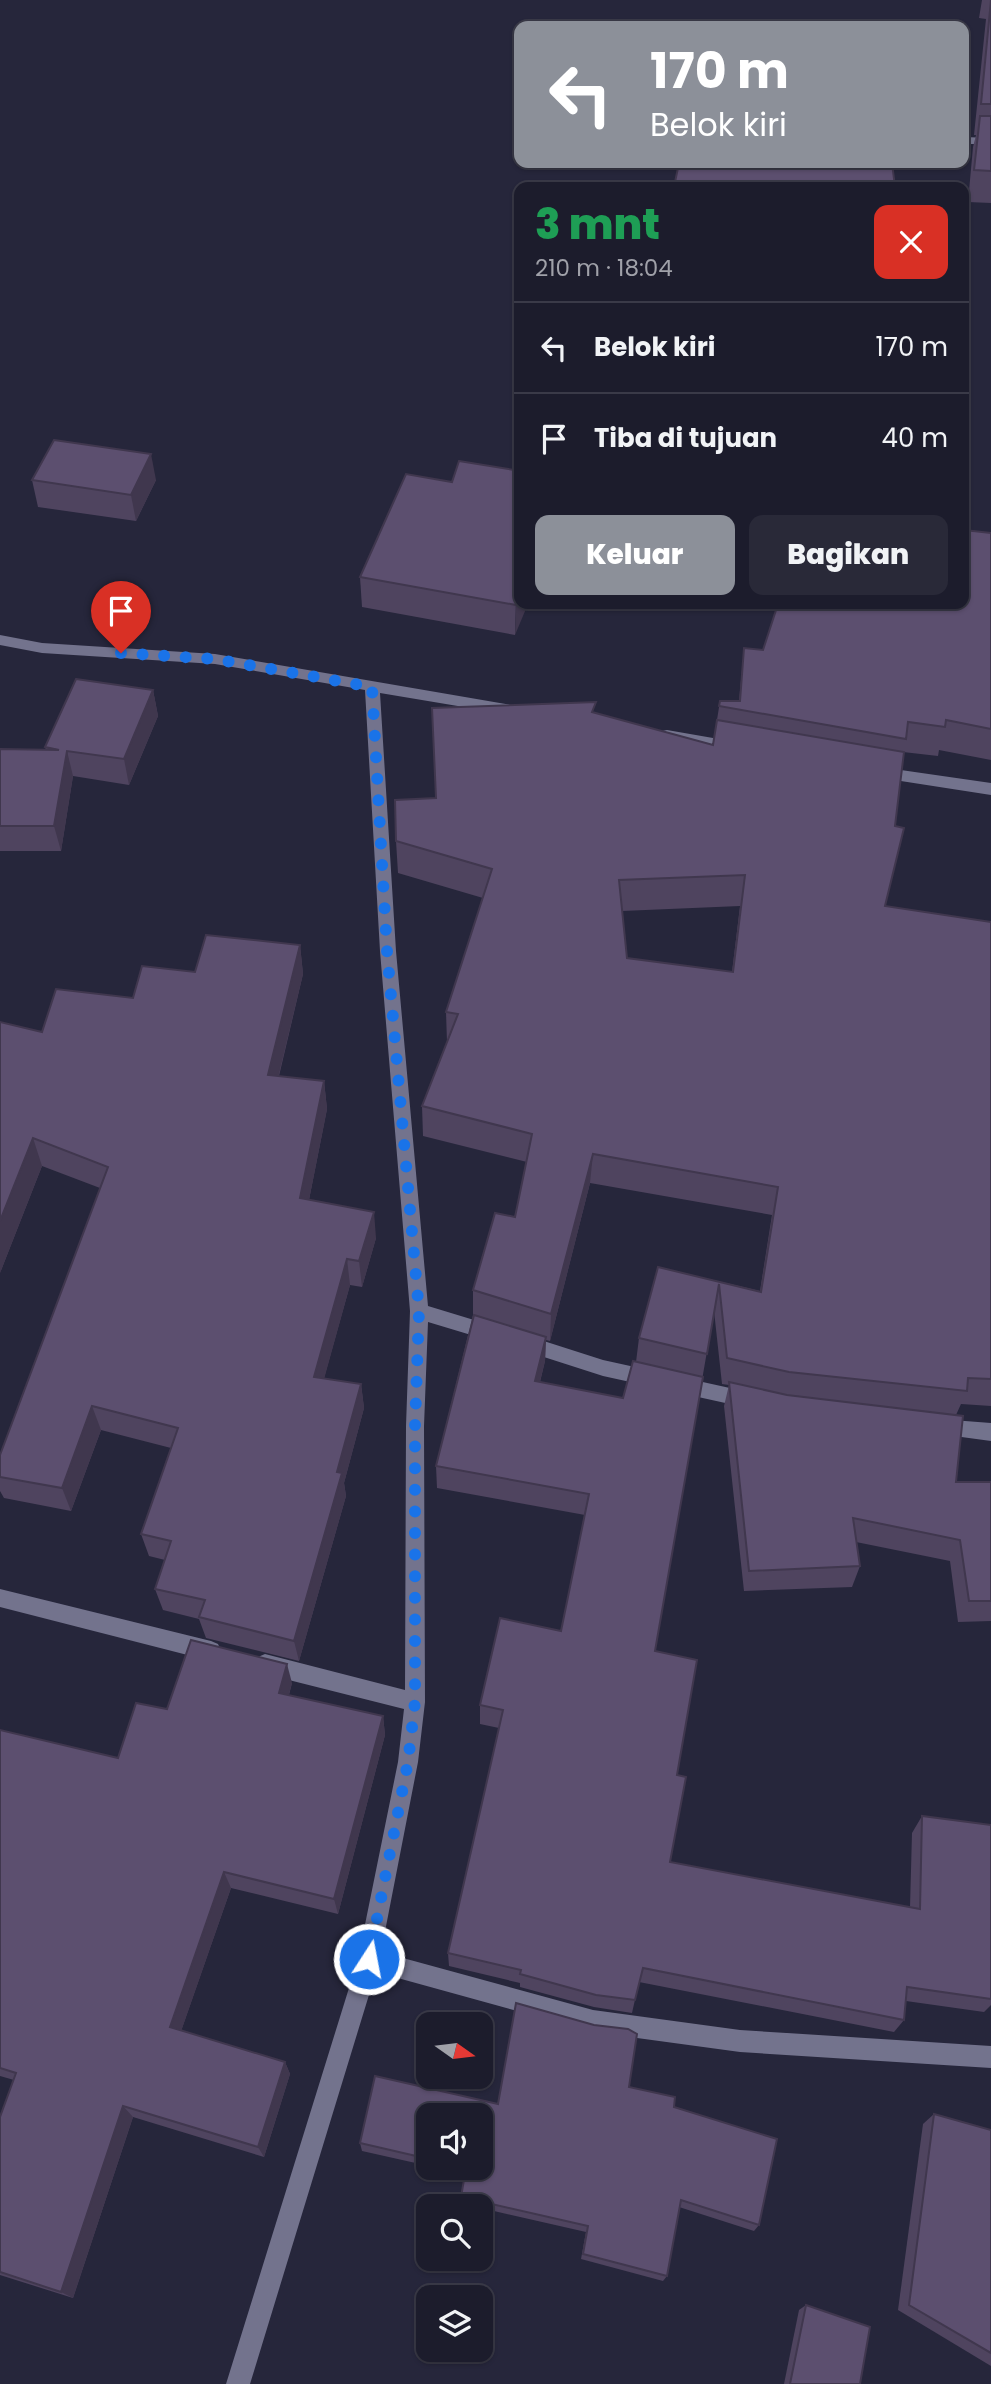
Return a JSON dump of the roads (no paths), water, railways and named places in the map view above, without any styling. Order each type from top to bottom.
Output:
[{"type":"street","points":[[969,140],[991,141]]},
{"type":"street","points":[[0,640],[42,648],[215,659],[533,713]]},
{"type":"street","points":[[238,2384],[369,1959],[408,1762],[415,1702],[415,1426],[419,1311],[387,951],[372,687]]},
{"type":"street","points":[[654,733],[747,749]]},
{"type":"street","points":[[865,770],[991,789]]},
{"type":"street","points":[[419,1311],[603,1368],[770,1405]]},
{"type":"street","points":[[921,1425],[991,1432]]},
{"type":"street","points":[[0,1598],[415,1702]]},
{"type":"street","points":[[369,1959],[593,2021],[740,2041],[991,2057]]}]
